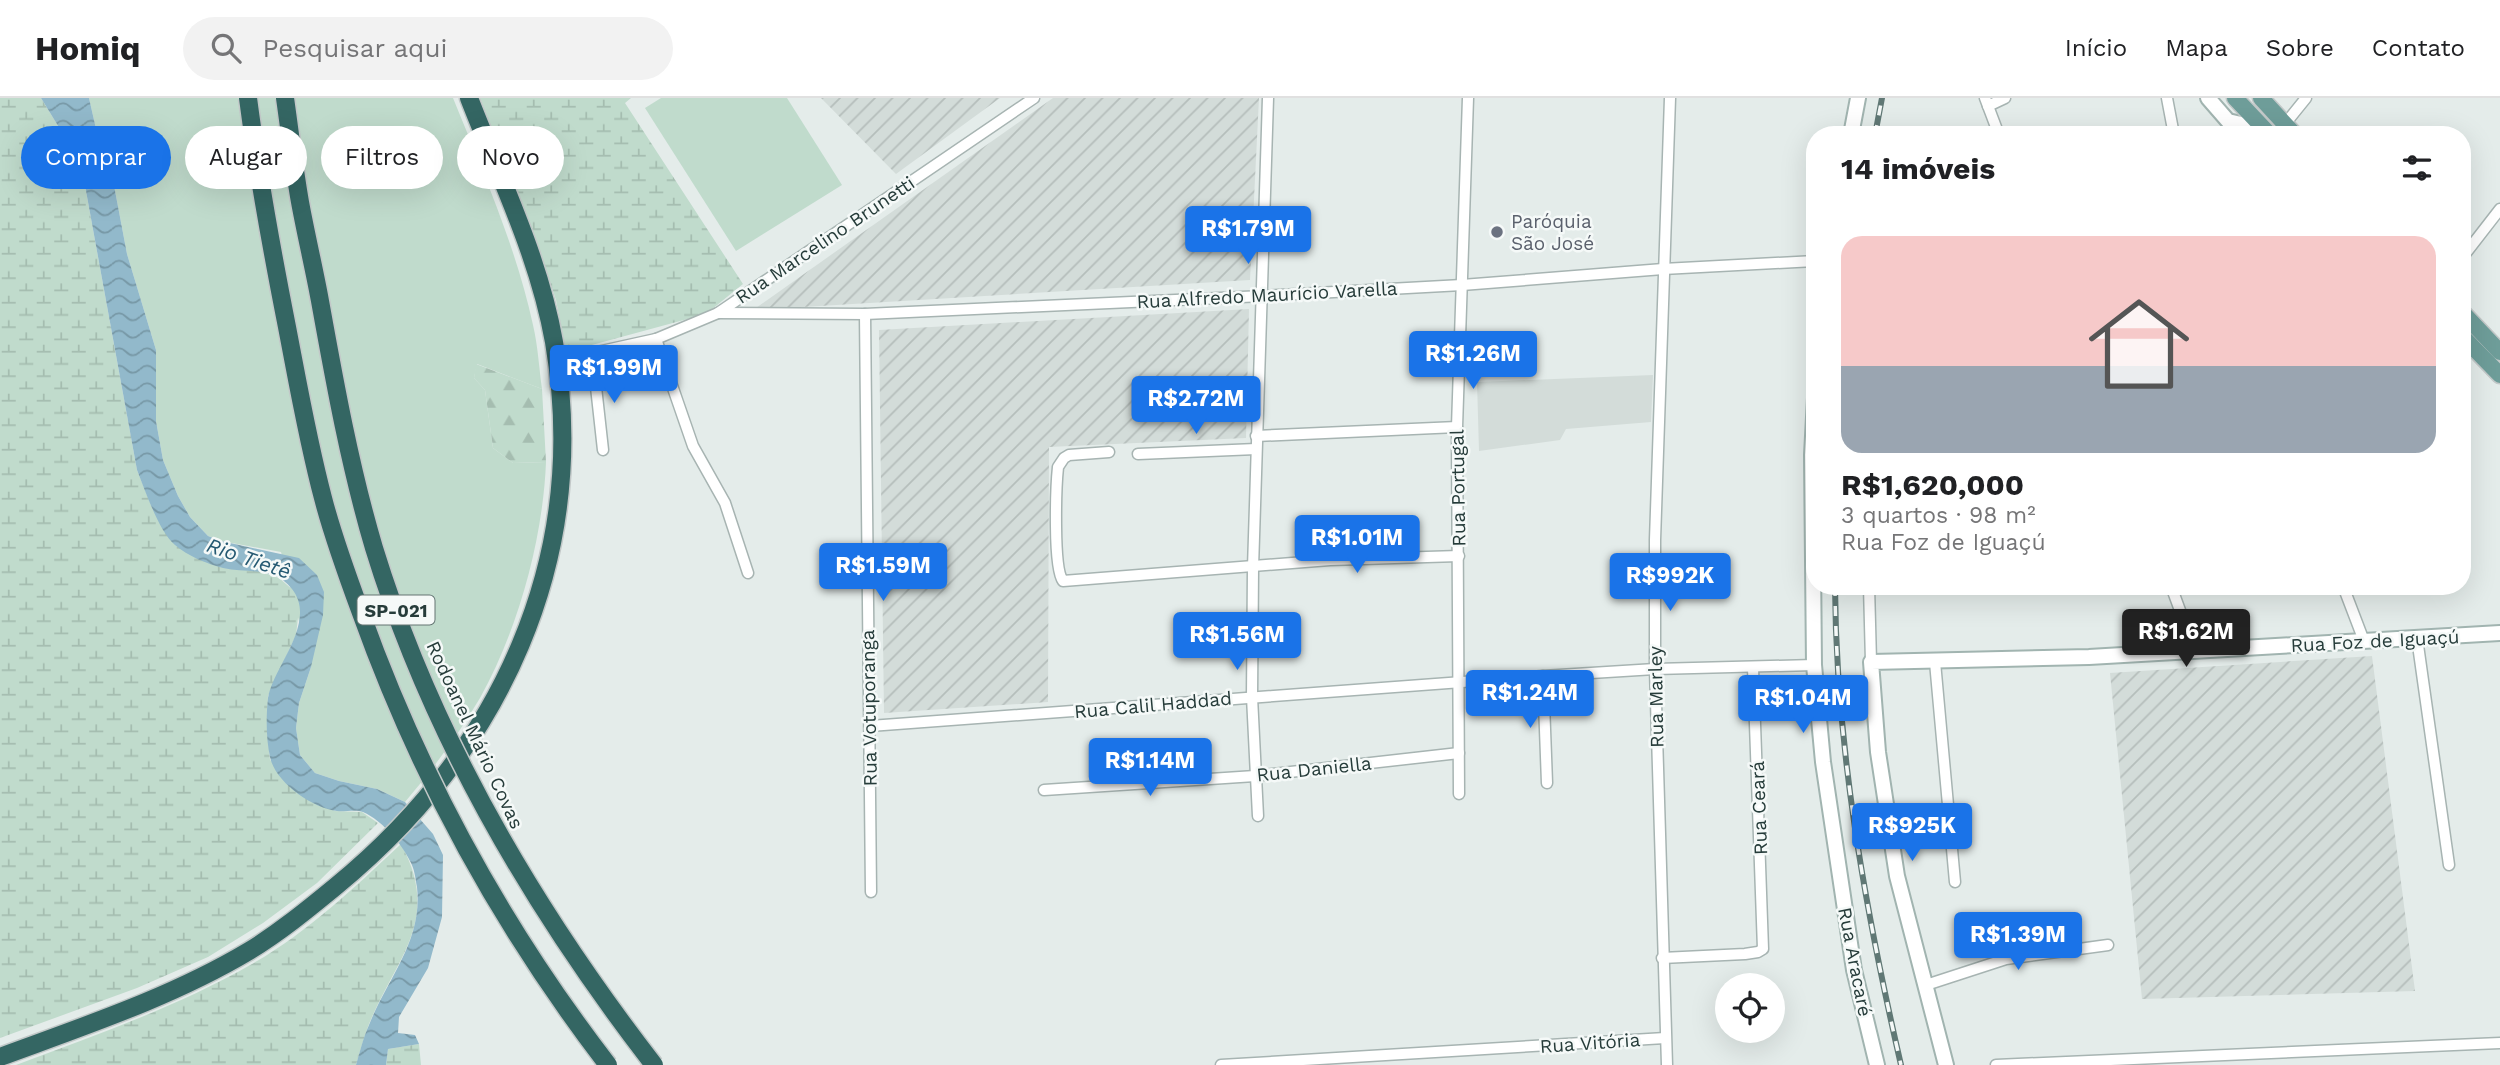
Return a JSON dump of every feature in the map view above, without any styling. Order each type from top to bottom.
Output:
[{"type":"highway","name":"SP-021","points":[[247,98],[260,187],[300,397],[323,499],[387,685],[422,764],[499,908],[553,991],[608,1065]]},
{"type":"highway","name":"Rodoanel Mário Covas","points":[[285,98],[300,201],[345,433],[374,549],[404,632],[438,714],[509,853],[545,914],[596,989],[654,1065]]},
{"type":"highway","points":[[0,1057],[205,975],[288,926],[362,865],[408,820],[454,763],[503,685],[533,618],[553,534],[562,466],[561,398],[548,316],[521,228],[469,98]]},
{"type":"main road","points":[[2235,98],[2262,126]]},
{"type":"main road","points":[[2260,98],[2286,126]]},
{"type":"main road","points":[[2471,321],[2500,352]]},
{"type":"main road","points":[[2471,345],[2500,375]]},
{"type":"street","name":"Rua Marcelino Brunetti","points":[[603,450],[594,369],[595,355],[600,350],[656,339],[718,313],[1034,98]]},
{"type":"street","points":[[1258,816],[1252,697],[1253,568],[1268,98]]},
{"type":"street","name":"Rua Portugal","points":[[1459,794],[1457,427],[1468,98]]},
{"type":"street","name":"Rua Marley","points":[[1667,1065],[1655,669],[1656,470],[1670,98]]},
{"type":"street","points":[[1853,126],[1858,98]]},
{"type":"street","points":[[1996,126],[1987,102],[2005,98]]},
{"type":"street","points":[[2167,98],[2172,126]]},
{"type":"street","points":[[2208,98],[2228,121],[2246,126]]},
{"type":"street","points":[[2292,126],[2306,98]]},
{"type":"street","points":[[2471,246],[2500,209]]},
{"type":"street","name":"Rua Alfredo Maurício Varella","points":[[718,313],[865,314],[1263,296],[1806,261]]},
{"type":"street","name":"Rua Votuporanga","points":[[865,314],[871,892]]},
{"type":"street","points":[[656,339],[693,446],[725,503],[748,573]]},
{"type":"street","points":[[1256,436],[1457,427]]},
{"type":"street","points":[[1138,454],[1256,449]]},
{"type":"street","points":[[1109,452],[1069,455],[1064,458],[1058,471],[1058,570],[1063,581],[1330,561],[1459,556]]},
{"type":"street","name":"Rua Aracaré","points":[[1813,595],[1814,665],[1823,762],[1854,970],[1877,1065]]},
{"type":"street","points":[[1869,595],[1878,752],[1888,828],[1897,876],[1946,1065]]},
{"type":"street","points":[[2174,595],[2195,651]]},
{"type":"street","points":[[2346,595],[2364,641]]},
{"type":"street","name":"Rua Foz de Iguaçú","points":[[1871,662],[1935,662],[2195,651],[2500,634]]},
{"type":"street","points":[[2417,638],[2449,865]]},
{"type":"street","points":[[1935,662],[1955,882]]},
{"type":"street","name":"Rua Calil Haddad","points":[[870,726],[1543,676],[1655,669],[1814,665]]},
{"type":"street","name":"Rua Ceará","points":[[1662,958],[1745,954],[1763,949],[1753,668]]},
{"type":"street","points":[[1543,676],[1547,783]]},
{"type":"street","name":"Rua Daniella","points":[[1044,790],[1255,776],[1458,753]]},
{"type":"street","points":[[1926,985],[2006,959],[2108,945]]},
{"type":"street","name":"Rua Vitória","points":[[1221,1065],[1665,1038]]},
{"type":"street","points":[[1996,1065],[2500,1043]]},
{"type":"shaded area","points":[[821,98],[1000,98],[896,174]]},
{"type":"shaded area","points":[[1053,98],[1259,98],[1250,280],[753,310]]},
{"type":"shaded area","points":[[1249,309],[1246,438],[1049,447],[1048,702],[884,713],[879,330]]},
{"type":"shaded area","points":[[1653,375],[1651,422],[1566,429],[1560,440],[1479,451],[1477,382]]},
{"type":"shaded area","points":[[2372,656],[2415,991],[2142,999],[2110,673]]},
{"type":"green space","points":[[0,98],[41,98],[58,126],[21,126],[21,189],[86,189],[137,470],[153,510],[225,568],[254,569],[279,578],[293,590],[299,609],[296,635],[268,696],[270,760],[335,811],[362,812],[378,823],[317,883],[263,923],[208,957],[137,988],[0,1038]]},
{"type":"green space","points":[[89,98],[453,98],[464,126],[457,126],[457,189],[490,189],[526,296],[535,333],[542,389],[477,364],[474,378],[485,390],[493,448],[513,463],[546,462],[534,553],[506,643],[472,712],[405,802],[377,789],[315,773],[300,755],[296,728],[299,703],[311,667],[281,552],[221,541],[208,536],[190,517],[178,496],[163,460],[156,421],[156,350],[127,254],[115,189],[171,189],[171,126],[95,126]]},
{"type":"green space","points":[[480,98],[631,98],[625,103],[743,284],[706,314],[566,352],[556,300],[515,189],[564,189],[564,126],[491,126]]},
{"type":"green space","points":[[661,98],[787,98],[842,185],[736,251],[645,108]]},
{"type":"green space","points":[[476,364],[542,389],[546,462],[513,463],[493,448],[485,390],[474,378]]},
{"type":"green space","points":[[401,844],[413,871],[417,895],[416,916],[411,937],[369,1024],[356,1065],[16,1065],[165,1007],[252,964],[311,924]]},
{"type":"green space","points":[[419,1044],[421,1065],[386,1065],[388,1049]]},
{"type":"water","points":[[41,98],[89,98],[95,126],[58,126]]},
{"type":"water","name":"Rio Tietê","points":[[86,189],[115,189],[127,254],[156,350],[156,421],[163,460],[190,517],[208,536],[221,541],[299,558],[317,575],[324,592],[323,615],[311,667],[299,703],[296,728],[300,755],[315,773],[377,789],[405,802],[433,834],[443,855],[442,917],[428,968],[399,1017],[398,1033],[415,1035],[419,1044],[388,1049],[386,1065],[356,1065],[367,1030],[415,925],[417,887],[413,867],[396,840],[378,821],[360,811],[337,811],[317,805],[296,792],[279,776],[273,766],[267,735],[268,698],[297,630],[299,602],[292,589],[277,576],[223,568],[204,562],[175,545],[158,521],[137,470]]},
{"type":"railway","points":[[1877,126],[1882,98]]},
{"type":"railway","points":[[1835,595],[1841,707],[1855,827],[1876,947],[1901,1065]]},
{"type":"place","name":"Paróquia São José","points":[[1497,232]]}]
